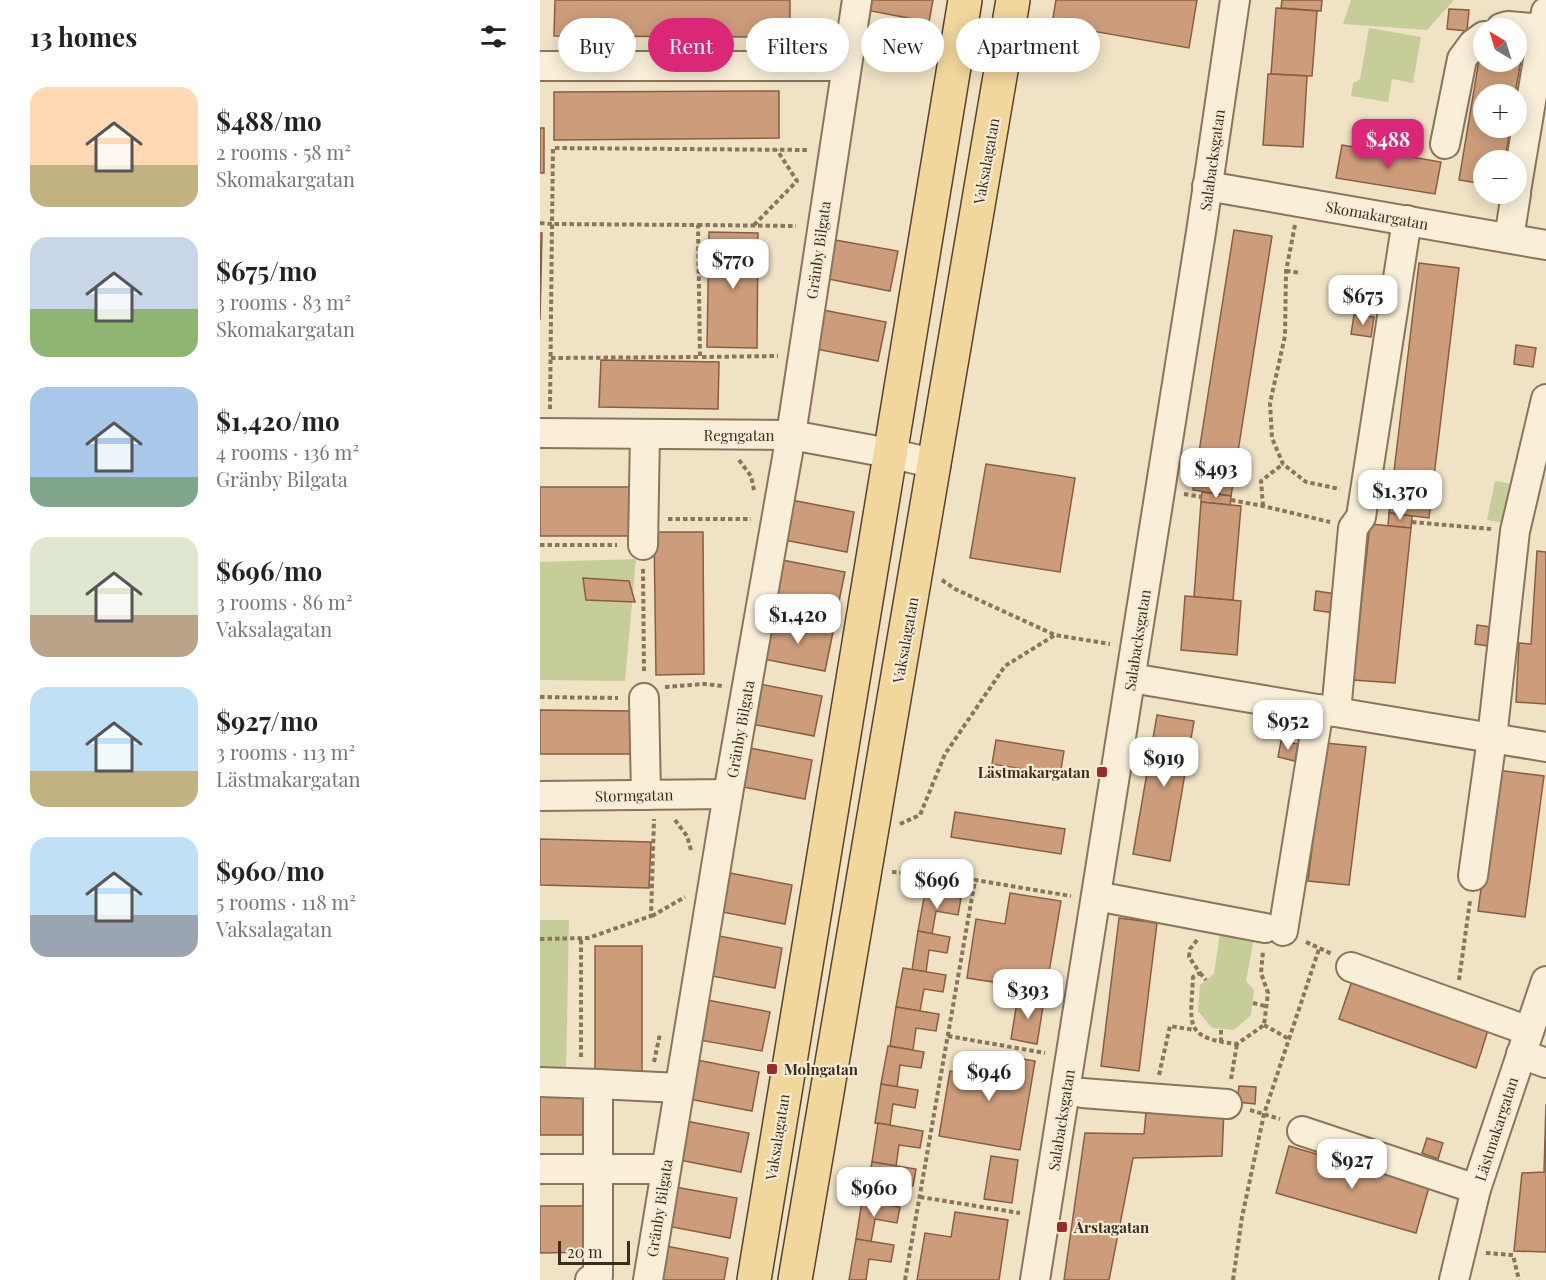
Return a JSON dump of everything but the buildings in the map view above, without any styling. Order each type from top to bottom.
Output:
[{"type":"main road","name":"Vaksalagatan","points":[[754,1280],[965,0]]},
{"type":"main road","name":"Vaksalagatan","points":[[795,1280],[936,464],[1013,0]]},
{"type":"street","name":"Gränby Bilgata","points":[[849,44],[857,0]]},
{"type":"street","name":"Salabacksgatan","points":[[1035,1280],[1131,678],[1235,0]]},
{"type":"street","points":[[1527,23],[1545,21],[1538,110],[1527,151]]},
{"type":"street","points":[[1445,144],[1462,58],[1473,44]]},
{"type":"street","points":[[540,66],[746,66]]},
{"type":"street","name":"Gränby Bilgata","points":[[648,1280],[728,794],[791,435],[844,72]]},
{"type":"street","name":"Skomakargatan","points":[[1207,186],[1546,245]]},
{"type":"street","points":[[1509,238],[1514,204]]},
{"type":"street","points":[[1112,899],[1274,929],[1328,711],[1353,528],[1361,517],[1407,220]]},
{"type":"street","points":[[1473,876],[1492,738],[1515,531],[1546,399]]},
{"type":"street","name":"Regngatan","points":[[545,434],[791,435],[936,464]]},
{"type":"street","points":[[643,532],[645,434]]},
{"type":"street","points":[[1131,678],[1546,747]]},
{"type":"street","points":[[644,693],[652,801]]},
{"type":"street","name":"Stormgatan","points":[[540,796],[652,801],[728,794]]},
{"type":"street","points":[[1351,967],[1455,1005],[1532,1049]]},
{"type":"street","name":"Lästmakargatan","points":[[1454,1280],[1476,1189],[1532,1049],[1546,981]]},
{"type":"street","points":[[540,1082],[679,1088]]},
{"type":"street","points":[[589,1084],[599,1169],[598,1276],[590,1280]]},
{"type":"street","points":[[1082,1093],[1227,1104]]},
{"type":"street","points":[[1302,1131],[1476,1189]]},
{"type":"street","points":[[540,1169],[666,1169]]},
{"type":"path","points":[[545,434],[550,358],[553,148],[833,150]]},
{"type":"path","points":[[753,226],[797,181],[777,150]]},
{"type":"path","points":[[1299,202],[1286,271],[1285,336],[1270,403],[1272,438],[1283,464],[1306,482],[1364,494]]},
{"type":"path","points":[[540,223],[822,227]]},
{"type":"path","points":[[698,225],[700,357]]},
{"type":"path","points":[[1286,271],[1301,273]]},
{"type":"path","points":[[550,358],[803,355]]},
{"type":"path","points":[[738,458],[751,476],[756,495]]},
{"type":"path","points":[[1263,506],[1261,481],[1283,464]]},
{"type":"path","points":[[1183,494],[1202,497]]},
{"type":"path","points":[[1231,500],[1353,528]]},
{"type":"path","points":[[750,530],[753,511]]},
{"type":"path","points":[[540,545],[751,519]]},
{"type":"path","points":[[1412,522],[1515,531]]},
{"type":"path","points":[[643,532],[644,693]]},
{"type":"path","points":[[937,576],[955,589],[1056,635],[1112,645],[1136,645]]},
{"type":"path","points":[[895,826],[920,815],[945,754],[1005,666],[1056,635]]},
{"type":"path","points":[[540,697],[644,693],[704,684],[724,686],[722,697]]},
{"type":"path","points":[[652,801],[675,820],[687,836],[693,859]]},
{"type":"path","points":[[651,916],[652,801]]},
{"type":"path","points":[[888,871],[933,875],[974,888]]},
{"type":"path","points":[[1455,1005],[1473,876]]},
{"type":"path","points":[[905,1280],[975,880],[1078,897]]},
{"type":"path","points":[[684,908],[688,887]]},
{"type":"path","points":[[540,939],[588,938],[651,916],[686,896]]},
{"type":"path","points":[[1200,916],[1198,939],[1190,949],[1189,957],[1206,980]]},
{"type":"path","points":[[1264,1025],[1268,993],[1261,973],[1274,929],[1341,958],[1351,967]]},
{"type":"path","points":[[581,938],[589,1084]]},
{"type":"path","points":[[1233,1280],[1242,1217],[1264,1114],[1319,949]]},
{"type":"path","points":[[1194,1030],[1191,1018],[1193,977],[1200,973]]},
{"type":"path","points":[[1253,1003],[1265,1006]]},
{"type":"path","points":[[1264,1025],[1289,1039]]},
{"type":"path","points":[[1153,1099],[1170,1026],[1194,1030],[1205,1039],[1237,1044],[1264,1025]]},
{"type":"path","points":[[1221,1029],[1221,1042]]},
{"type":"path","points":[[650,1086],[660,1031]]},
{"type":"path","points":[[948,1036],[1055,1055]]},
{"type":"path","points":[[1237,1044],[1227,1104],[1296,1124],[1302,1131]]},
{"type":"path","points":[[920,1197],[1030,1215]]},
{"type":"path","points":[[1461,1251],[1513,1255],[1519,1280]]},
{"type":"green space","points":[[1351,0],[1454,0],[1427,30],[1343,24]]},
{"type":"green space","points":[[1369,28],[1421,37],[1413,83],[1392,79],[1388,102],[1351,96],[1353,83],[1360,79]]},
{"type":"green space","points":[[1495,481],[1514,484],[1506,523],[1487,520]]},
{"type":"green space","points":[[636,559],[625,681],[540,680],[540,562]]},
{"type":"green space","points":[[540,920],[569,920],[566,1074],[540,1072]]},
{"type":"green space","points":[[1220,932],[1254,938],[1246,981],[1254,990],[1251,1015],[1234,1030],[1212,1028],[1198,1011],[1200,985],[1214,974]]},
{"type":"place","name":"Lästmakargatan","points":[[1102,772]]},
{"type":"place","name":"Molngatan","points":[[772,1069]]},
{"type":"place","name":"Årstagatan","points":[[1062,1227]]}]
